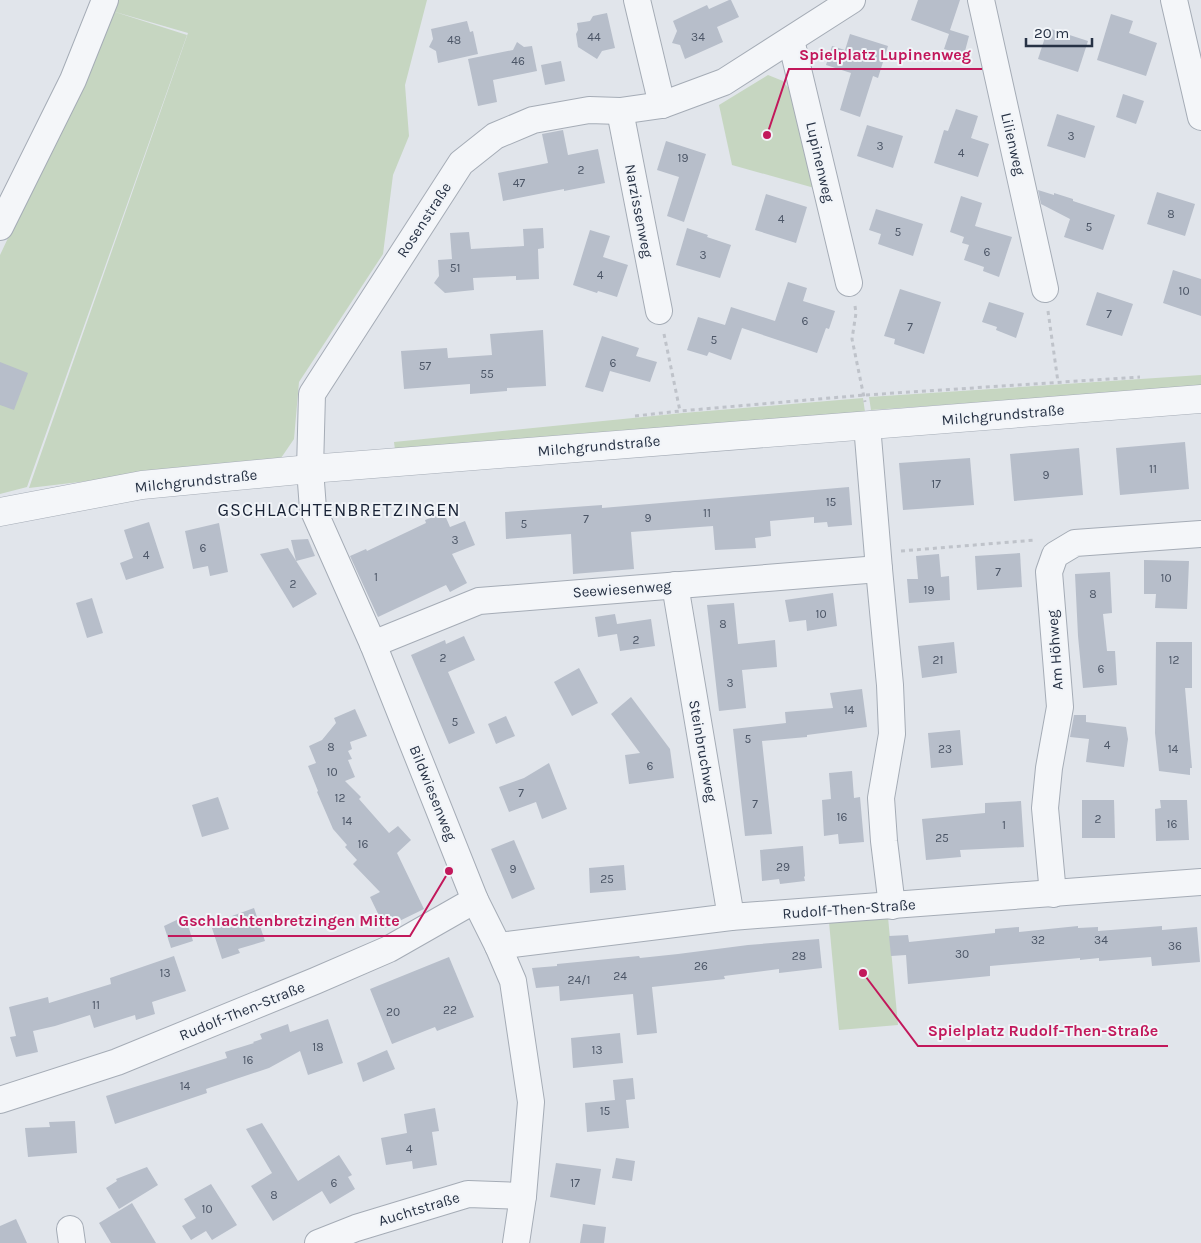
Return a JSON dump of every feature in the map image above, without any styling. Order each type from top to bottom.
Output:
[{"type":"street","points":[[0,227],[73,80],[105,0]]},
{"type":"street","points":[[637,0],[662,105]]},
{"type":"street","name":"Rosenstraße","points":[[310,469],[312,394],[461,163],[495,136],[533,120],[589,110],[620,111],[662,105],[724,82],[852,0]]},
{"type":"street","name":"Lilienweg","points":[[981,0],[1045,289]]},
{"type":"street","points":[[1174,0],[1201,117]]},
{"type":"street","name":"Lupinenweg","points":[[791,40],[849,283]]},
{"type":"street","name":"Narzissenweg","points":[[620,111],[659,311]]},
{"type":"street","name":"Milchgrundstraße","points":[[0,512],[142,485],[310,469],[1201,399]]},
{"type":"street","points":[[868,425],[878,561],[890,685],[892,734],[881,798],[892,906]]},
{"type":"street","name":"Bildwiesenweg","points":[[310,469],[313,509],[373,644],[475,900],[513,981],[531,1102],[523,1196],[516,1243]]},
{"type":"street","points":[[1063,550],[1075,543],[1201,534]]},
{"type":"street","name":"Am Höhweg","points":[[1054,894],[1045,808],[1049,768],[1060,707],[1049,572],[1055,554],[1063,550]]},
{"type":"street","name":"Seewiesenweg","points":[[373,644],[479,601],[675,585],[878,561]]},
{"type":"street","name":"Steinbruchweg","points":[[675,585],[731,917]]},
{"type":"street","name":"Rudolf-Then-Straße","points":[[498,946],[731,917],[1201,882]]},
{"type":"street","name":"Rudolf-Then-Straße","points":[[0,1100],[117,1062],[315,981],[389,949],[475,900]]},
{"type":"street","name":"Auchtstraße","points":[[318,1243],[356,1228],[468,1194],[523,1196]]},
{"type":"path","points":[[849,283],[856,312],[852,339],[865,396]]},
{"type":"path","points":[[1045,289],[1058,382]]},
{"type":"path","points":[[659,311],[680,411]]},
{"type":"path","points":[[631,417],[680,411],[865,396],[1144,376]]},
{"type":"path","points":[[878,561],[1050,538],[1063,550]]},
{"type":"green space","points":[[116,0],[427,0],[405,85],[409,136],[393,175],[383,254],[299,382],[294,439],[281,458],[29,488],[188,33],[112,11],[187,35],[27,487],[0,494],[0,255],[80,86]]},
{"type":"green space","points":[[768,75],[783,81],[802,106],[818,189],[732,165],[719,105]]},
{"type":"green space","points":[[1201,375],[1201,387],[871,410],[869,397]]},
{"type":"green space","points":[[863,398],[865,412],[395,450],[394,442],[683,413]]},
{"type":"green space","points":[[888,917],[898,1025],[839,1030],[829,922]]},
{"type":"building","points":[[731,0],[739,17],[717,27],[723,42],[685,59],[680,45],[672,43],[677,31],[673,21],[707,5],[709,9]]},
{"type":"building","points":[[918,0],[960,0],[950,30],[969,36],[964,55],[944,49],[949,34],[911,20]]},
{"type":"building","points":[[607,13],[615,48],[602,51],[597,59],[578,47],[577,23],[590,21],[593,16]]},
{"type":"building","points":[[1111,14],[1133,21],[1129,33],[1157,43],[1146,76],[1097,60]]},
{"type":"building","points":[[467,21],[470,32],[473,31],[478,54],[438,63],[436,51],[429,47],[433,39],[431,29]]},
{"type":"building","points":[[1048,28],[1088,41],[1078,72],[1038,59]]},
{"type":"building","points":[[850,34],[888,46],[878,78],[873,76],[860,117],[840,110],[851,73],[826,65],[832,46],[845,50]]},
{"type":"building","points":[[517,42],[524,47],[532,46],[537,71],[493,80],[497,102],[478,106],[468,59],[513,50]]},
{"type":"building","points":[[561,61],[565,81],[545,85],[541,65]]},
{"type":"building","points":[[1123,94],[1144,101],[1136,124],[1116,117]]},
{"type":"building","points":[[956,109],[978,116],[971,138],[989,144],[978,177],[934,163],[944,130],[948,131]]},
{"type":"building","points":[[1057,114],[1095,126],[1085,158],[1047,146]]},
{"type":"building","points":[[867,125],[903,136],[893,168],[857,156]]},
{"type":"building","points":[[563,130],[568,155],[598,149],[605,183],[503,201],[498,173],[548,163],[542,134]]},
{"type":"building","points":[[666,141],[706,154],[684,222],[667,216],[679,177],[657,170]]},
{"type":"building","points":[[1038,190],[1073,199],[1073,201],[1115,215],[1103,250],[1064,237],[1070,219],[1041,204]]},
{"type":"building","points":[[1157,192],[1195,204],[1185,236],[1147,224]]},
{"type":"building","points":[[766,194],[807,207],[796,243],[755,230]]},
{"type":"building","points":[[961,196],[982,203],[975,226],[1012,237],[999,277],[983,271],[984,267],[964,260],[969,245],[962,243],[964,237],[950,232]]},
{"type":"building","points":[[876,209],[923,224],[913,256],[878,244],[881,234],[869,230]]},
{"type":"building","points":[[543,228],[544,248],[538,249],[539,279],[516,280],[516,276],[473,278],[474,290],[445,293],[434,283],[439,276],[438,260],[452,259],[450,233],[469,232],[471,249],[524,246],[523,229]]},
{"type":"building","points":[[687,228],[731,245],[720,278],[676,265]]},
{"type":"building","points":[[590,230],[610,236],[603,257],[628,265],[617,297],[573,285]]},
{"type":"building","points":[[1173,270],[1201,279],[1201,316],[1163,303]]},
{"type":"building","points":[[788,282],[807,288],[803,301],[835,311],[829,329],[826,328],[817,353],[742,328],[731,360],[709,352],[707,356],[687,350],[698,317],[725,325],[731,307],[775,321]]},
{"type":"building","points":[[900,289],[941,302],[924,354],[894,344],[895,339],[884,336]]},
{"type":"building","points":[[1097,292],[1133,304],[1122,336],[1086,325]]},
{"type":"building","points":[[989,302],[1024,313],[1016,338],[996,330],[997,327],[982,322]]},
{"type":"building","points":[[543,330],[546,386],[507,388],[507,391],[470,394],[470,384],[404,389],[401,351],[447,348],[448,358],[492,355],[490,334]]},
{"type":"building","points":[[602,336],[639,348],[636,356],[657,362],[650,382],[610,371],[603,392],[585,387]]},
{"type":"building","points":[[0,362],[28,373],[14,410],[0,405]]},
{"type":"building","points":[[1185,442],[1189,489],[1120,495],[1116,448]]},
{"type":"building","points":[[1079,448],[1083,495],[1014,501],[1010,454]]},
{"type":"building","points":[[970,458],[974,505],[903,510],[899,463]]},
{"type":"building","points":[[849,487],[852,525],[828,527],[827,522],[814,523],[814,517],[770,521],[771,536],[755,538],[756,548],[715,550],[713,526],[631,532],[634,569],[573,574],[571,534],[506,539],[505,512],[602,505],[602,508]]},
{"type":"building","points":[[444,513],[450,527],[465,521],[475,545],[452,554],[467,583],[450,592],[446,585],[378,617],[350,556],[366,549],[367,551],[426,523],[425,520]]},
{"type":"building","points":[[149,522],[164,568],[126,580],[120,563],[133,558],[124,530]]},
{"type":"building","points":[[219,523],[228,572],[210,576],[208,566],[193,569],[185,531]]},
{"type":"building","points":[[308,539],[315,556],[296,561],[291,540]]},
{"type":"building","points":[[288,548],[317,594],[293,608],[260,554]]},
{"type":"building","points":[[1020,553],[1022,587],[977,590],[975,556]]},
{"type":"building","points":[[939,554],[941,577],[949,576],[950,600],[909,603],[907,579],[918,579],[916,556]]},
{"type":"building","points":[[1144,560],[1189,561],[1187,609],[1155,608],[1156,594],[1144,594]]},
{"type":"building","points":[[1110,572],[1112,613],[1103,614],[1107,651],[1115,651],[1117,685],[1083,688],[1075,574]]},
{"type":"building","points":[[833,593],[837,626],[807,631],[806,620],[789,622],[785,600]]},
{"type":"building","points":[[92,598],[103,633],[87,638],[76,603]]},
{"type":"building","points":[[734,603],[738,644],[775,640],[777,667],[742,670],[746,708],[719,711],[707,605]]},
{"type":"building","points":[[615,614],[617,624],[651,619],[655,646],[620,651],[617,634],[598,637],[595,617]]},
{"type":"building","points":[[464,636],[475,660],[448,672],[475,733],[449,744],[411,655],[445,640],[446,644]]},
{"type":"building","points":[[954,642],[957,673],[922,678],[918,646]]},
{"type":"building","points":[[1156,642],[1192,642],[1192,688],[1185,688],[1192,768],[1190,768],[1190,775],[1159,771],[1155,733]]},
{"type":"building","points":[[579,668],[598,703],[572,716],[554,682]]},
{"type":"building","points":[[862,689],[867,727],[807,735],[807,737],[762,741],[772,834],[745,836],[733,729],[786,723],[785,712],[833,708],[830,693]]},
{"type":"building","points":[[631,697],[670,749],[674,778],[629,784],[625,755],[640,753],[611,714]]},
{"type":"building","points":[[355,709],[367,736],[350,742],[352,749],[348,751],[352,759],[348,760],[355,777],[345,781],[361,797],[359,799],[389,833],[398,826],[411,840],[397,853],[424,909],[385,928],[370,897],[380,892],[353,864],[357,860],[345,847],[347,845],[333,829],[308,766],[316,763],[309,746],[322,740],[336,723],[334,718]]},
{"type":"building","points":[[1074,715],[1086,715],[1086,722],[1126,727],[1128,739],[1124,767],[1086,762],[1089,739],[1070,737]]},
{"type":"building","points":[[506,716],[515,736],[496,744],[488,724]]},
{"type":"building","points":[[960,730],[963,765],[931,768],[928,733]]},
{"type":"building","points":[[549,763],[567,809],[542,819],[536,802],[509,812],[499,787],[524,778]]},
{"type":"building","points":[[852,771],[854,798],[860,797],[864,842],[839,844],[838,834],[824,836],[822,800],[831,799],[829,773]]},
{"type":"building","points":[[218,797],[229,829],[202,837],[192,805]]},
{"type":"building","points":[[1082,800],[1114,800],[1115,838],[1082,838]]},
{"type":"building","points":[[1160,800],[1187,800],[1189,840],[1156,841],[1155,809],[1161,808]]},
{"type":"building","points":[[1021,801],[1024,847],[960,850],[961,857],[926,860],[922,819],[985,813],[985,803]]},
{"type":"building","points":[[514,840],[535,889],[512,899],[491,849]]},
{"type":"building","points":[[803,846],[805,881],[780,884],[779,879],[762,881],[760,850]]},
{"type":"building","points":[[624,865],[626,890],[590,893],[589,868]]},
{"type":"building","points":[[254,908],[265,941],[238,949],[240,953],[222,959],[211,925]]},
{"type":"building","points":[[185,916],[193,941],[171,948],[164,926]]},
{"type":"building","points":[[1078,926],[1078,928],[1098,927],[1098,931],[1162,926],[1162,930],[1197,927],[1200,962],[1152,966],[1151,957],[1099,961],[1099,958],[1080,960],[1080,958],[990,966],[990,976],[908,984],[906,955],[891,956],[889,936],[908,935],[909,942],[995,933],[995,929],[1019,927],[1019,932]]},
{"type":"building","points":[[819,939],[822,968],[779,973],[779,969],[724,976],[725,979],[652,987],[657,1033],[637,1035],[633,994],[560,1001],[559,986],[536,988],[532,968],[557,966],[557,964],[639,956],[640,958],[748,945]]},
{"type":"building","points":[[174,956],[186,991],[152,1002],[155,1014],[136,1020],[135,1015],[94,1028],[90,1015],[33,1031],[38,1052],[16,1057],[10,1037],[16,1036],[9,1007],[48,997],[49,1003],[111,984],[110,978]]},
{"type":"building","points":[[449,957],[474,1017],[437,1031],[435,1027],[392,1044],[370,989]]},
{"type":"building","points":[[328,1019],[343,1063],[308,1075],[300,1051],[269,1068],[206,1089],[207,1093],[115,1124],[106,1096],[227,1058],[225,1052],[254,1043],[262,1039],[260,1034],[288,1024],[290,1032]]},
{"type":"building","points":[[620,1033],[623,1063],[573,1068],[571,1038]]},
{"type":"building","points":[[387,1050],[395,1069],[363,1082],[357,1063]]},
{"type":"building","points":[[633,1078],[635,1099],[626,1100],[629,1128],[587,1132],[585,1103],[615,1100],[613,1080]]},
{"type":"building","points":[[435,1108],[439,1131],[432,1132],[437,1165],[413,1169],[412,1161],[386,1165],[381,1138],[407,1133],[404,1114]]},
{"type":"building","points":[[75,1121],[77,1153],[28,1157],[25,1128],[50,1127],[49,1122]]},
{"type":"building","points":[[262,1123],[298,1181],[339,1155],[352,1175],[348,1177],[355,1189],[330,1204],[322,1191],[273,1221],[251,1186],[272,1173],[246,1129]]},
{"type":"building","points":[[616,1158],[635,1161],[632,1181],[612,1178]]},
{"type":"building","points":[[556,1163],[601,1169],[595,1205],[550,1197]]},
{"type":"building","points":[[147,1167],[158,1185],[119,1209],[106,1188],[117,1181],[116,1179]]},
{"type":"building","points":[[211,1184],[237,1225],[212,1240],[206,1231],[191,1240],[182,1226],[196,1218],[184,1199]]},
{"type":"building","points":[[132,1203],[156,1243],[111,1243],[99,1223]]},
{"type":"building","points":[[16,1219],[27,1243],[0,1243],[0,1226]]},
{"type":"building","points":[[583,1224],[606,1227],[604,1243],[580,1243]]},
{"type":"place","name":"Spielplatz Lupinenweg","points":[[767,135]]},
{"type":"place","name":"Gschlachtenbretzingen Mitte","points":[[449,871]]},
{"type":"place","name":"Spielplatz Rudolf-Then-Straße","points":[[863,973]]},
{"type":"district","name":"GSCHLACHTENBRETZINGEN","points":[[339,510]]}]
